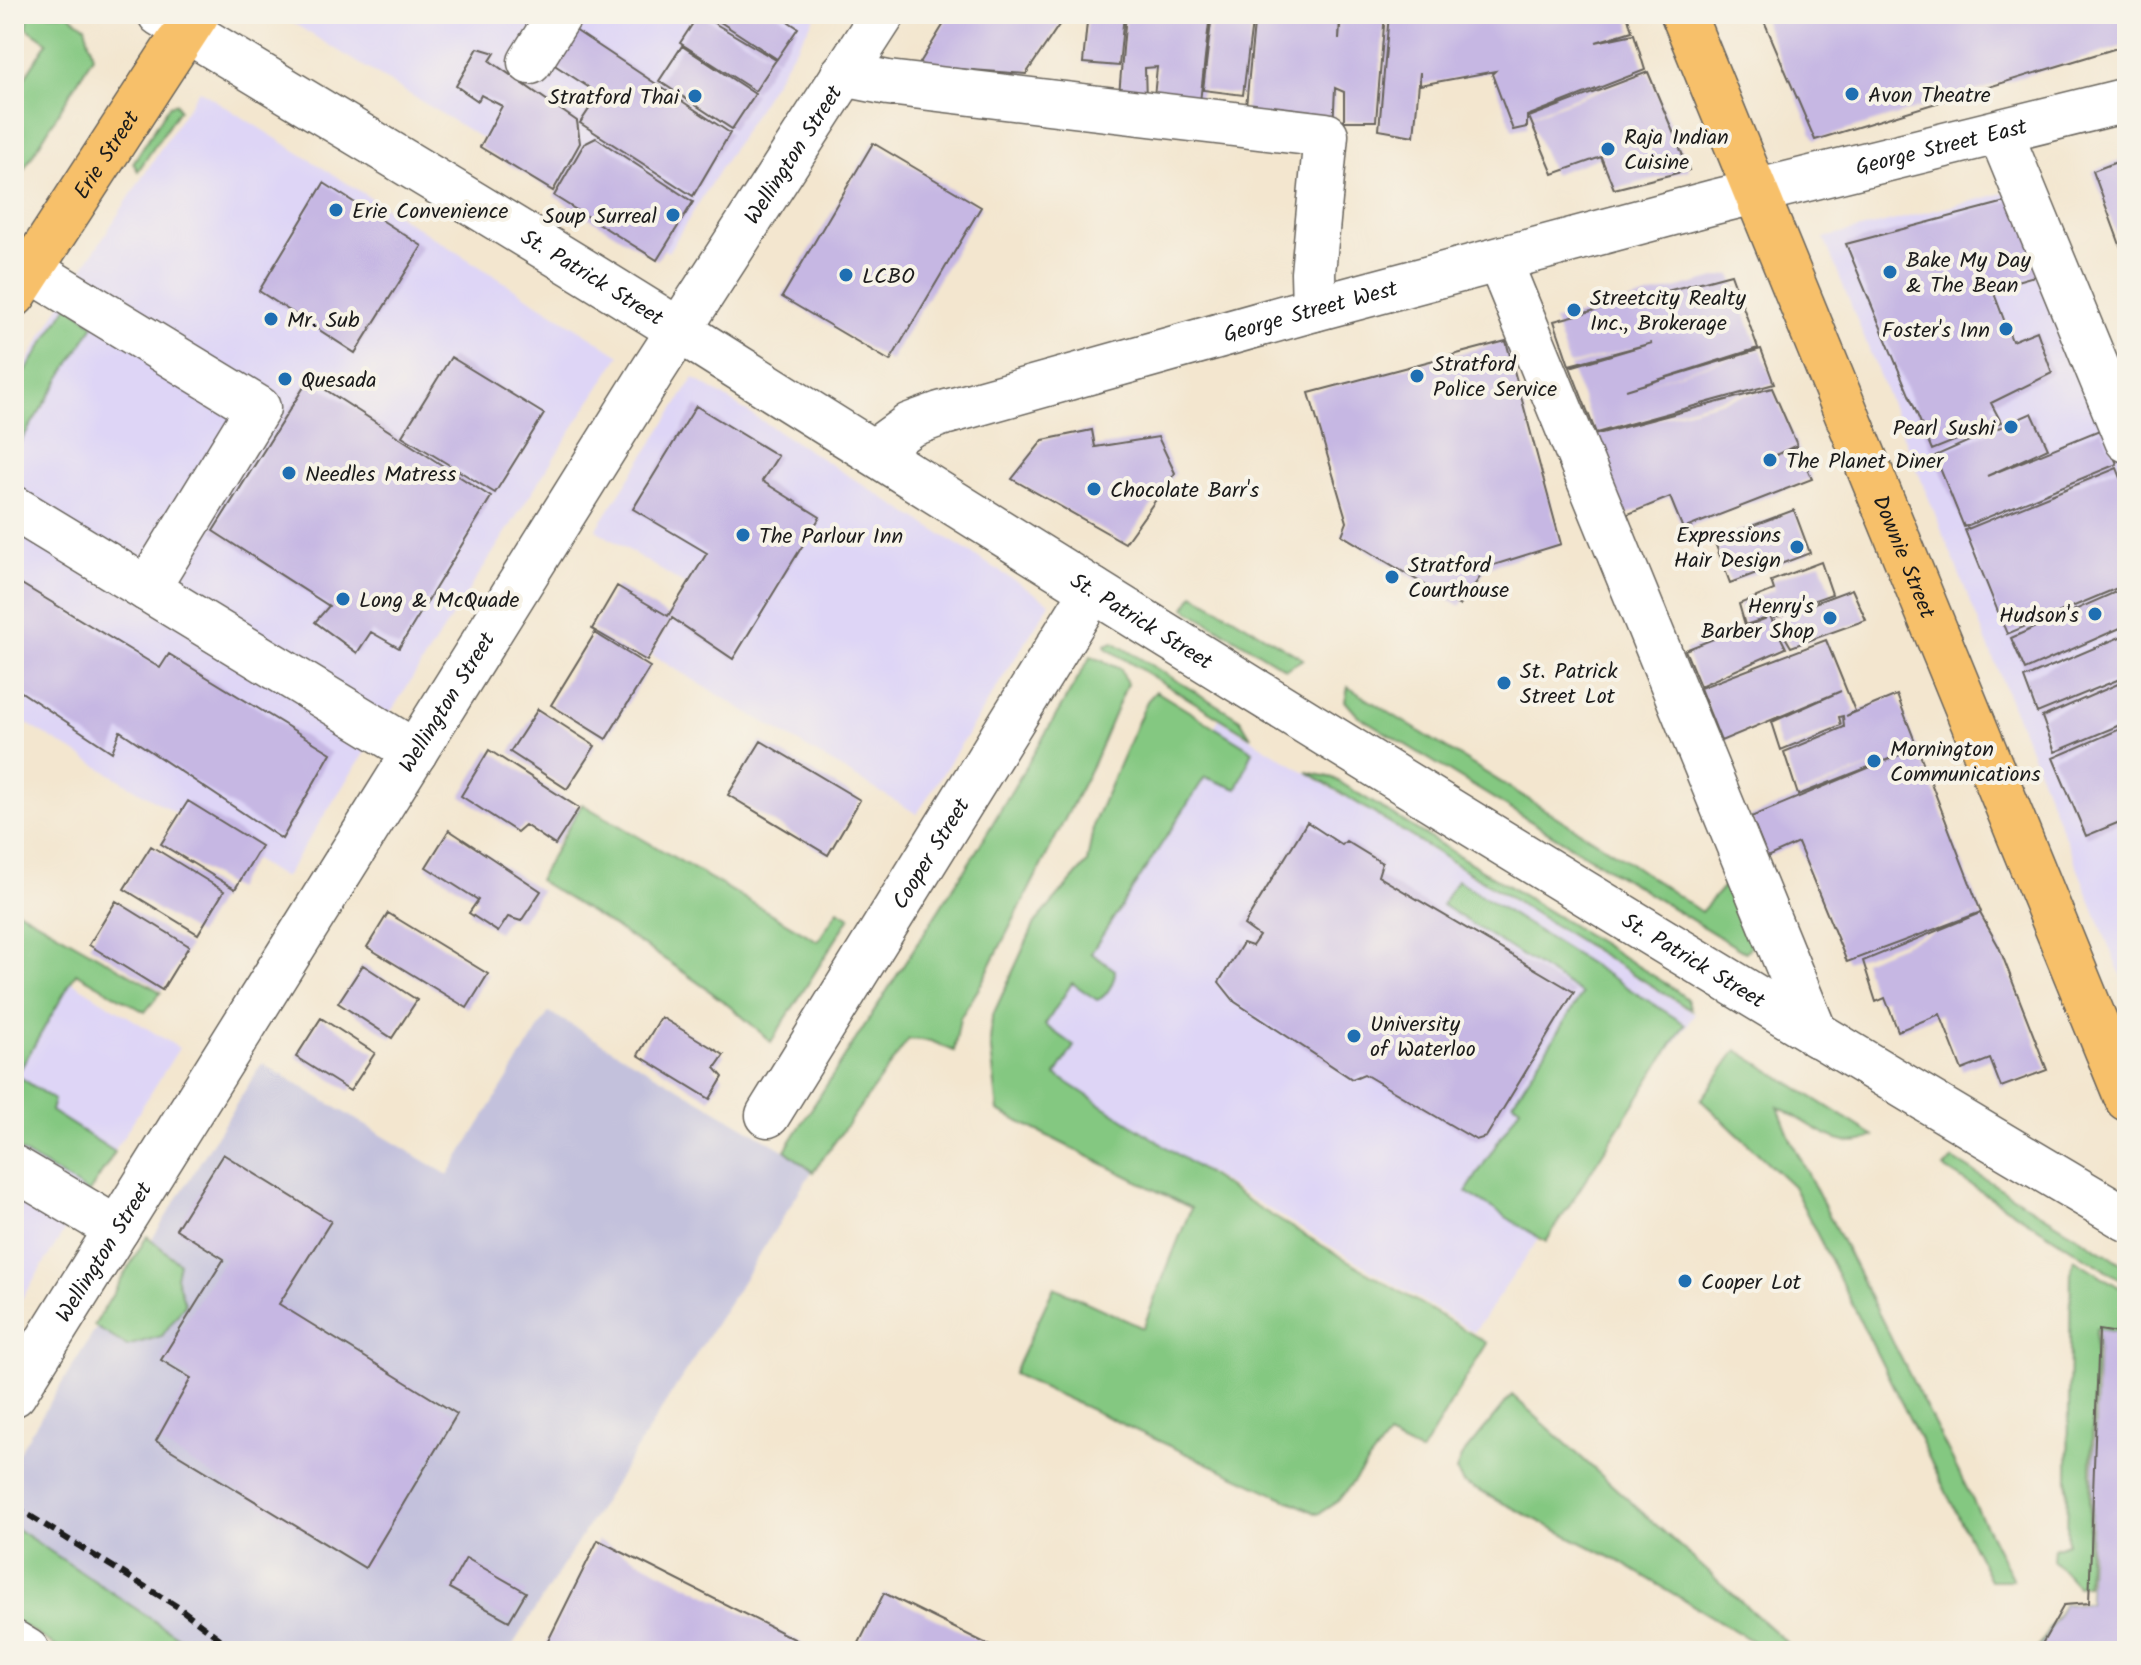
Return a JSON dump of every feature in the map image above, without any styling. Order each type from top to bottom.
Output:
[{"type":"main road","name":"Downie Street","points":[[1683,14],[2127,1099]]},
{"type":"main road","name":"Erie Street","points":[[22,283],[181,19]]},
{"type":"street","points":[[530,62],[560,14]]},
{"type":"street","name":"Wellington Street","points":[[14,1394],[680,331],[883,14]]},
{"type":"street","name":"St. Patrick Street","points":[[181,19],[1315,730],[1816,1035],[2127,1219]]},
{"type":"street","points":[[843,74],[904,85],[1326,135],[1313,273],[1314,309]]},
{"type":"street","name":"George Street East","points":[[1757,193],[2127,100]]},
{"type":"street","points":[[2000,132],[2127,440]]},
{"type":"street","name":"George Street West","points":[[873,452],[910,425],[940,414],[1314,309],[1757,193]]},
{"type":"street","points":[[1499,260],[1816,1035]]},
{"type":"street","points":[[22,283],[258,408],[147,589]]},
{"type":"street","points":[[14,508],[415,752]]},
{"type":"street","name":"Cooper Street","points":[[768,1115],[1093,590]]},
{"type":"street","points":[[14,1168],[117,1229]]},
{"type":"street","points":[[14,1643],[27,1651]]},
{"type":"shaded area","points":[[292,14],[817,14],[668,252],[288,20]]},
{"type":"shaded area","points":[[199,90],[620,355],[284,878],[14,716],[14,385],[69,290]]},
{"type":"shaded area","points":[[2024,188],[2127,457],[2127,991],[1824,238]]},
{"type":"shaded area","points":[[694,378],[1050,603],[917,814],[652,655],[690,588],[596,530]]},
{"type":"shaded area","name":"University of Waterloo","points":[[1219,719],[1695,1014],[1474,1332],[1015,1057]]},
{"type":"shaded area","points":[[14,946],[179,1048],[14,1311]]},
{"type":"shaded area","points":[[549,1012],[814,1168],[509,1651],[110,1651],[14,1587],[14,1460],[262,1063],[448,1175]]},
{"type":"green space","points":[[21,14],[68,14],[85,26],[93,56],[14,186],[14,95],[47,42],[27,28],[28,19]]},
{"type":"green space","points":[[176,103],[179,110],[138,171],[133,163],[169,106]]},
{"type":"green space","points":[[69,304],[94,325],[14,452],[14,389]]},
{"type":"green space","points":[[1194,594],[1303,659],[1286,669],[1185,608]]},
{"type":"green space","points":[[1113,642],[1240,719],[1251,737],[1106,648],[1105,645]]},
{"type":"green space","points":[[1091,656],[1121,669],[1127,684],[1094,762],[979,988],[960,1018],[954,1051],[931,1041],[909,1039],[813,1172],[785,1150],[974,855]]},
{"type":"green space","points":[[1348,687],[1626,860],[1701,912],[1731,878],[1759,936],[1746,952],[1741,950],[1357,715],[1345,701]]},
{"type":"green space","points":[[1156,691],[1253,751],[1237,789],[1205,777],[1091,953],[1115,970],[1107,992],[1097,1000],[1072,983],[1045,1025],[1074,1046],[1056,1075],[1264,1211],[1487,1343],[1421,1453],[1388,1437],[1338,1501],[1318,1514],[1013,1374],[1054,1287],[1143,1328],[1191,1208],[998,1111],[990,1042],[992,1017],[1035,923],[1087,863],[1094,822],[1147,701]]},
{"type":"green space","points":[[1307,772],[1333,778],[1670,986],[1687,999],[1691,1010]]},
{"type":"green space","points":[[582,804],[818,941],[838,910],[850,917],[771,1042],[688,975],[538,880]]},
{"type":"green space","points":[[1457,880],[1685,1024],[1546,1242],[1466,1192],[1520,1107],[1513,1102],[1582,994],[1442,905]]},
{"type":"green space","points":[[14,908],[161,992],[145,1012],[76,973],[17,1075],[54,1100],[51,1111],[115,1152],[89,1193],[14,1147]]},
{"type":"green space","points":[[1737,1050],[1874,1136],[1862,1141],[1837,1139],[1778,1107],[1791,1140],[2013,1580],[1990,1580],[1793,1186],[1701,1100]]},
{"type":"green space","points":[[1953,1159],[2127,1267],[2123,1281],[1944,1168]]},
{"type":"green space","points":[[147,1236],[179,1263],[176,1277],[185,1304],[162,1336],[127,1346],[94,1326]]},
{"type":"green space","points":[[2074,1259],[2127,1292],[2127,1651],[2037,1649],[2064,1605],[2089,1603],[2099,1330],[2125,1333],[2096,1329],[2087,1585],[2077,1586],[2053,1560],[2054,1548],[2067,1543],[2071,1269]]},
{"type":"green space","points":[[1512,1395],[1796,1651],[1769,1651],[1622,1563],[1463,1483],[1456,1471],[1461,1457]]},
{"type":"green space","points":[[14,1527],[199,1651],[63,1651],[14,1620]]},
{"type":"building","points":[[699,14],[776,60],[755,91],[680,43]]},
{"type":"building","points":[[708,14],[777,14],[798,28],[777,59]]},
{"type":"building","points":[[950,14],[995,14],[1061,22],[1026,74],[918,66]]},
{"type":"building","points":[[1028,14],[1124,14],[1119,66],[1083,63],[1087,22]]},
{"type":"building","points":[[1126,14],[1210,14],[1200,102],[1154,97],[1157,67],[1145,68],[1146,100],[1119,95]]},
{"type":"building","points":[[1212,14],[1253,14],[1243,95],[1203,90]]},
{"type":"building","points":[[1255,14],[1340,14],[1339,40],[1341,14],[1385,14],[1376,121],[1344,121],[1344,92],[1335,88],[1333,129],[1245,117]]},
{"type":"building","points":[[1389,14],[1627,14],[1632,31],[1596,42],[1634,34],[1645,70],[1527,116],[1527,127],[1513,130],[1492,74],[1495,71],[1420,85],[1420,72],[1414,136],[1379,130]]},
{"type":"building","points":[[1761,14],[2127,14],[2127,45],[1815,140]]},
{"type":"building","points":[[572,28],[730,133],[693,196],[580,123],[599,94],[550,62]]},
{"type":"building","points":[[682,46],[755,94],[732,129],[659,81]]},
{"type":"building","points":[[478,48],[495,53],[490,61],[577,121],[580,143],[553,191],[480,147],[502,106],[481,95],[478,101],[456,86]]},
{"type":"building","points":[[1648,72],[1689,170],[1614,189],[1601,157],[1553,174],[1529,117]]},
{"type":"building","points":[[596,138],[693,202],[657,260],[554,196],[584,144]]},
{"type":"building","points":[[873,143],[981,207],[890,361],[782,297]]},
{"type":"building","points":[[2127,158],[2127,264],[2093,171]]},
{"type":"building","points":[[324,183],[422,246],[355,353],[259,291]]},
{"type":"building","points":[[2013,200],[2045,273],[1992,288],[2012,341],[2037,331],[2052,373],[1991,403],[2001,422],[1932,450],[1846,244]]},
{"type":"building","points":[[1731,274],[1758,348],[1626,390],[1761,349],[1774,384],[1596,433],[1570,367],[1652,343],[1569,365],[1554,321]]},
{"type":"building","points":[[1506,341],[1561,544],[1487,567],[1460,606],[1342,535],[1347,522],[1309,393]]},
{"type":"building","points":[[451,357],[544,414],[495,493],[402,436]]},
{"type":"building","points":[[309,379],[491,497],[399,648],[371,632],[357,653],[315,622],[329,606],[213,531]]},
{"type":"building","points":[[1772,388],[1797,445],[1769,458],[1797,446],[1812,479],[1683,529],[1670,497],[1626,515],[1594,435]]},
{"type":"building","name":"The Parlour Inn","points":[[696,406],[778,456],[762,481],[820,517],[733,659],[672,618],[647,661],[592,629],[617,586],[668,616],[707,553],[633,509]]},
{"type":"building","points":[[2032,413],[2048,448],[1987,476],[2102,429],[2117,464],[1964,527],[1935,456]]},
{"type":"building","points":[[1092,430],[1095,447],[1158,437],[1175,473],[1125,543],[1012,479],[1043,440]]},
{"type":"building","points":[[2117,468],[2127,493],[2127,584],[2007,634],[1965,530]]},
{"type":"building","points":[[1794,510],[1810,553],[1730,583],[1714,540]]},
{"type":"building","points":[[1821,562],[1832,594],[1770,616],[1786,648],[1700,686],[1685,650],[1767,618],[1745,625],[1739,604],[1774,590],[1771,581]]},
{"type":"building","points":[[15,580],[160,668],[169,654],[331,753],[282,839],[120,731],[112,752],[14,687]]},
{"type":"building","points":[[2127,587],[2127,625],[2025,670],[2011,638]]},
{"type":"building","points":[[1852,589],[1866,620],[1791,647],[1774,618]]},
{"type":"building","points":[[595,633],[650,667],[606,739],[551,705]]},
{"type":"building","points":[[2127,634],[2127,676],[2037,713],[2024,678]]},
{"type":"building","points":[[1826,640],[1855,711],[1846,716],[1897,695],[1981,912],[1847,962],[1798,843],[1767,857],[1751,817],[1909,751],[1798,795],[1784,752],[1844,727],[1843,716],[1839,717],[1841,725],[1781,750],[1772,722],[1841,691],[1721,741],[1700,688]]},
{"type":"building","points":[[2127,680],[2127,722],[2055,752],[2042,717]]},
{"type":"building","points":[[538,709],[595,746],[567,789],[510,752]]},
{"type":"building","points":[[2127,726],[2127,819],[2086,836],[2053,758]]},
{"type":"building","points":[[761,741],[860,800],[828,855],[728,795]]},
{"type":"building","points":[[489,750],[579,808],[555,845],[525,825],[517,832],[461,796]]},
{"type":"building","points":[[188,801],[261,846],[235,889],[161,844]]},
{"type":"building","points":[[1307,822],[1342,845],[1346,841],[1382,863],[1378,876],[1574,992],[1486,1137],[1476,1140],[1364,1074],[1352,1079],[1235,1002],[1219,982],[1243,943],[1252,946],[1259,936],[1244,925]]},
{"type":"building","points":[[449,830],[541,891],[521,921],[508,917],[498,932],[469,913],[478,900],[426,867]]},
{"type":"building","points":[[151,846],[224,891],[198,934],[124,889]]},
{"type":"building","points":[[116,901],[189,946],[162,990],[89,945]]},
{"type":"building","points":[[388,913],[488,974],[467,1008],[367,947]]},
{"type":"building","points":[[1980,913],[1999,947],[2047,1070],[2001,1087],[1990,1059],[1962,1070],[1940,1014],[1898,1031],[1885,998],[1876,1002],[1863,961]]},
{"type":"building","points":[[363,965],[417,1000],[392,1038],[338,1003]]},
{"type":"building","points":[[661,1017],[724,1055],[715,1068],[723,1077],[710,1099],[638,1055]]},
{"type":"building","points":[[321,1018],[375,1053],[350,1091],[296,1057]]},
{"type":"building","points":[[223,1154],[331,1221],[279,1304],[457,1414],[365,1568],[156,1441],[191,1378],[161,1360],[224,1259],[176,1229]]},
{"type":"building","points":[[2099,1330],[2125,1334],[2127,1651],[2038,1651],[2064,1605],[2089,1603]]},
{"type":"building","points":[[598,1540],[818,1651],[543,1651]]},
{"type":"building","points":[[466,1558],[526,1592],[509,1621],[449,1588]]},
{"type":"building","points":[[884,1593],[1001,1651],[855,1651]]},
{"type":"railway","points":[[14,1506],[178,1607],[236,1651]]},
{"type":"place","name":"Avon Theatre","points":[[1852,94]]},
{"type":"place","name":"Stratford Thai","points":[[695,96]]},
{"type":"place","name":"Raja Indian Cuisine","points":[[1608,149]]},
{"type":"place","name":"Erie Convenience","points":[[336,210]]},
{"type":"place","name":"Soup Surreal","points":[[673,215]]},
{"type":"place","name":"Bake My Day & The Bean","points":[[1890,272]]},
{"type":"place","name":"LCBO","points":[[846,275]]},
{"type":"place","name":"Streetcity Realty Inc., Brokerage","points":[[1574,310]]},
{"type":"place","name":"Mr. Sub","points":[[271,319]]},
{"type":"place","name":"Foster's Inn","points":[[2006,329]]},
{"type":"place","name":"Stratford Police Service","points":[[1417,376]]},
{"type":"place","name":"Quesada","points":[[285,379]]},
{"type":"place","name":"Pearl Sushi","points":[[2011,427]]},
{"type":"place","name":"The Planet Diner","points":[[1770,460]]},
{"type":"place","name":"Needles Matress","points":[[289,473]]},
{"type":"place","name":"Chocolate Barr's","points":[[1094,489]]},
{"type":"place","name":"The Parlour Inn","points":[[743,535]]},
{"type":"place","name":"Expressions Hair Design","points":[[1797,547]]},
{"type":"place","name":"Stratford Courthouse","points":[[1392,577]]},
{"type":"place","name":"Long & McQuade","points":[[343,599]]},
{"type":"place","name":"Hudson's","points":[[2095,614]]},
{"type":"place","name":"Henry's Barber Shop","points":[[1830,618]]},
{"type":"place","name":"St. Patrick Street Lot","points":[[1504,683]]},
{"type":"place","name":"Mornington Communications","points":[[1874,761]]},
{"type":"place","name":"University of Waterloo","points":[[1354,1036]]},
{"type":"place","name":"Cooper Lot","points":[[1685,1281]]}]
